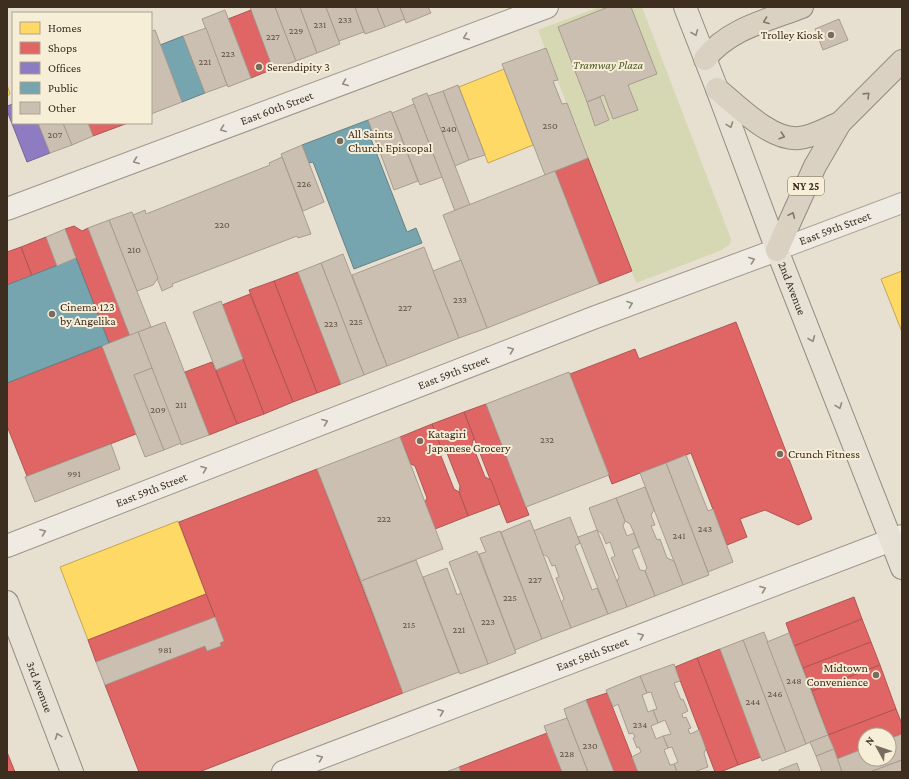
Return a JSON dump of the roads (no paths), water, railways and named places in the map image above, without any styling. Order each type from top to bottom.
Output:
[{"type":"highway","points":[[705,59],[719,44],[738,32],[802,7]]},
{"type":"highway","name":"NY 25","points":[[777,250],[815,166],[840,123],[902,61]]},
{"type":"highway","name":"NY 25","points":[[717,89],[764,127],[773,133],[782,136],[795,138],[810,136],[840,123]]},
{"type":"main road","name":"East 60th Street","points":[[7,209],[547,7]]},
{"type":"main road","name":"2nd Avenue","points":[[685,7],[777,250],[897,538],[902,568]]},
{"type":"main road","name":"East 59th Street","points":[[7,546],[586,321],[777,250]]},
{"type":"main road","name":"East 58th Street","points":[[283,772],[897,538]]},
{"type":"main road","name":"3rd Avenue","points":[[7,602],[72,772]]},
{"type":"street","name":"East 59th Street","points":[[777,250],[902,203]]},
{"type":"place","name":"Trolley Kiosk","points":[[831,35]]},
{"type":"place","name":"Serendipity 3","points":[[259,67]]},
{"type":"place","name":"All Saints Church Episcopal","points":[[340,141]]},
{"type":"place","name":"Cinema 123 by Angelika","points":[[52,314]]},
{"type":"place","name":"Katagiri Japanese Grocery","points":[[420,441]]},
{"type":"place","name":"Crunch Fitness","points":[[780,454]]},
{"type":"place","name":"Midtown Convenience","points":[[876,675]]},
{"type":"park label","name":"Tramway Plaza","points":[[608,65]]}]
